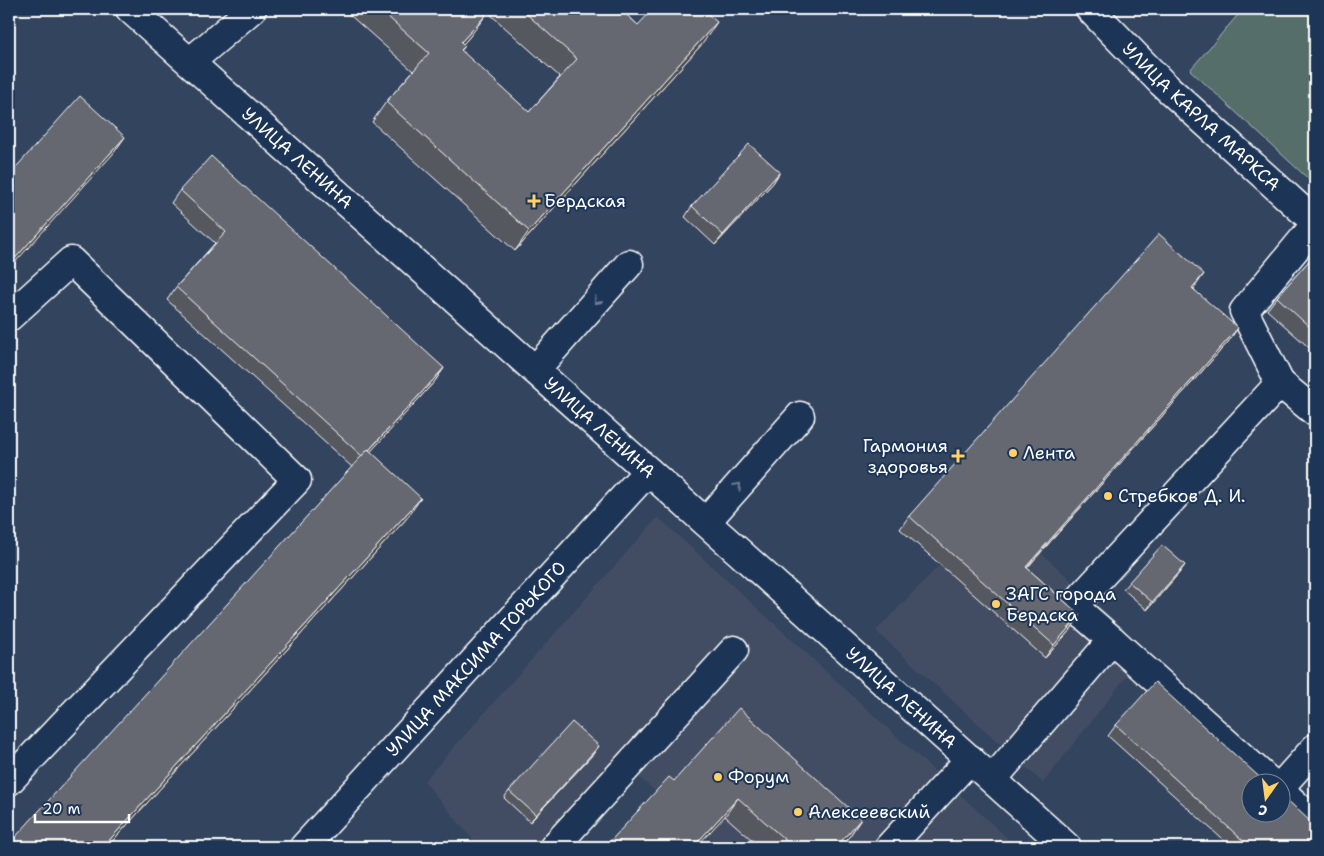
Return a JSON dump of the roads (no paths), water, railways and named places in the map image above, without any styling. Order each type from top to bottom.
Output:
[{"type":"main road","name":"УЛИЦА ЛЕНИНА","points":[[130,9],[706,522],[1067,847]]},
{"type":"main road","points":[[190,62],[252,9]]},
{"type":"main road","name":"УЛИЦА КАРЛА МАРКСА","points":[[1090,9],[1162,84],[1315,223]]},
{"type":"main road","points":[[1315,223],[1244,311],[1280,383],[1315,412]]},
{"type":"main road","points":[[9,318],[71,260],[297,480],[9,781]]},
{"type":"main road","points":[[535,370],[629,264]]},
{"type":"main road","points":[[1261,774],[1073,606],[1280,383]]},
{"type":"main road","points":[[706,522],[800,416]]},
{"type":"main road","name":"УЛИЦА МАКСИМА ГОРЬКОГО","points":[[304,847],[648,471]]},
{"type":"main road","points":[[993,779],[1112,640]]},
{"type":"main road","points":[[554,847],[734,650]]},
{"type":"main road","points":[[1292,774],[1315,748]]},
{"type":"main road","points":[[890,847],[970,759]]},
{"type":"main road","points":[[1292,801],[1315,822]]},
{"type":"place","name":"Бердская","points":[[534,201]]},
{"type":"place","name":"Лента","points":[[1013,453]]},
{"type":"place","name":"Гармония здоровья","points":[[958,456]]},
{"type":"place","name":"Стребков Д. И.","points":[[1108,496]]},
{"type":"place","name":"ЗАГС города Бердска","points":[[996,604]]},
{"type":"place","name":"Форум","points":[[718,777]]},
{"type":"place","name":"Алексеевский","points":[[798,812]]}]
